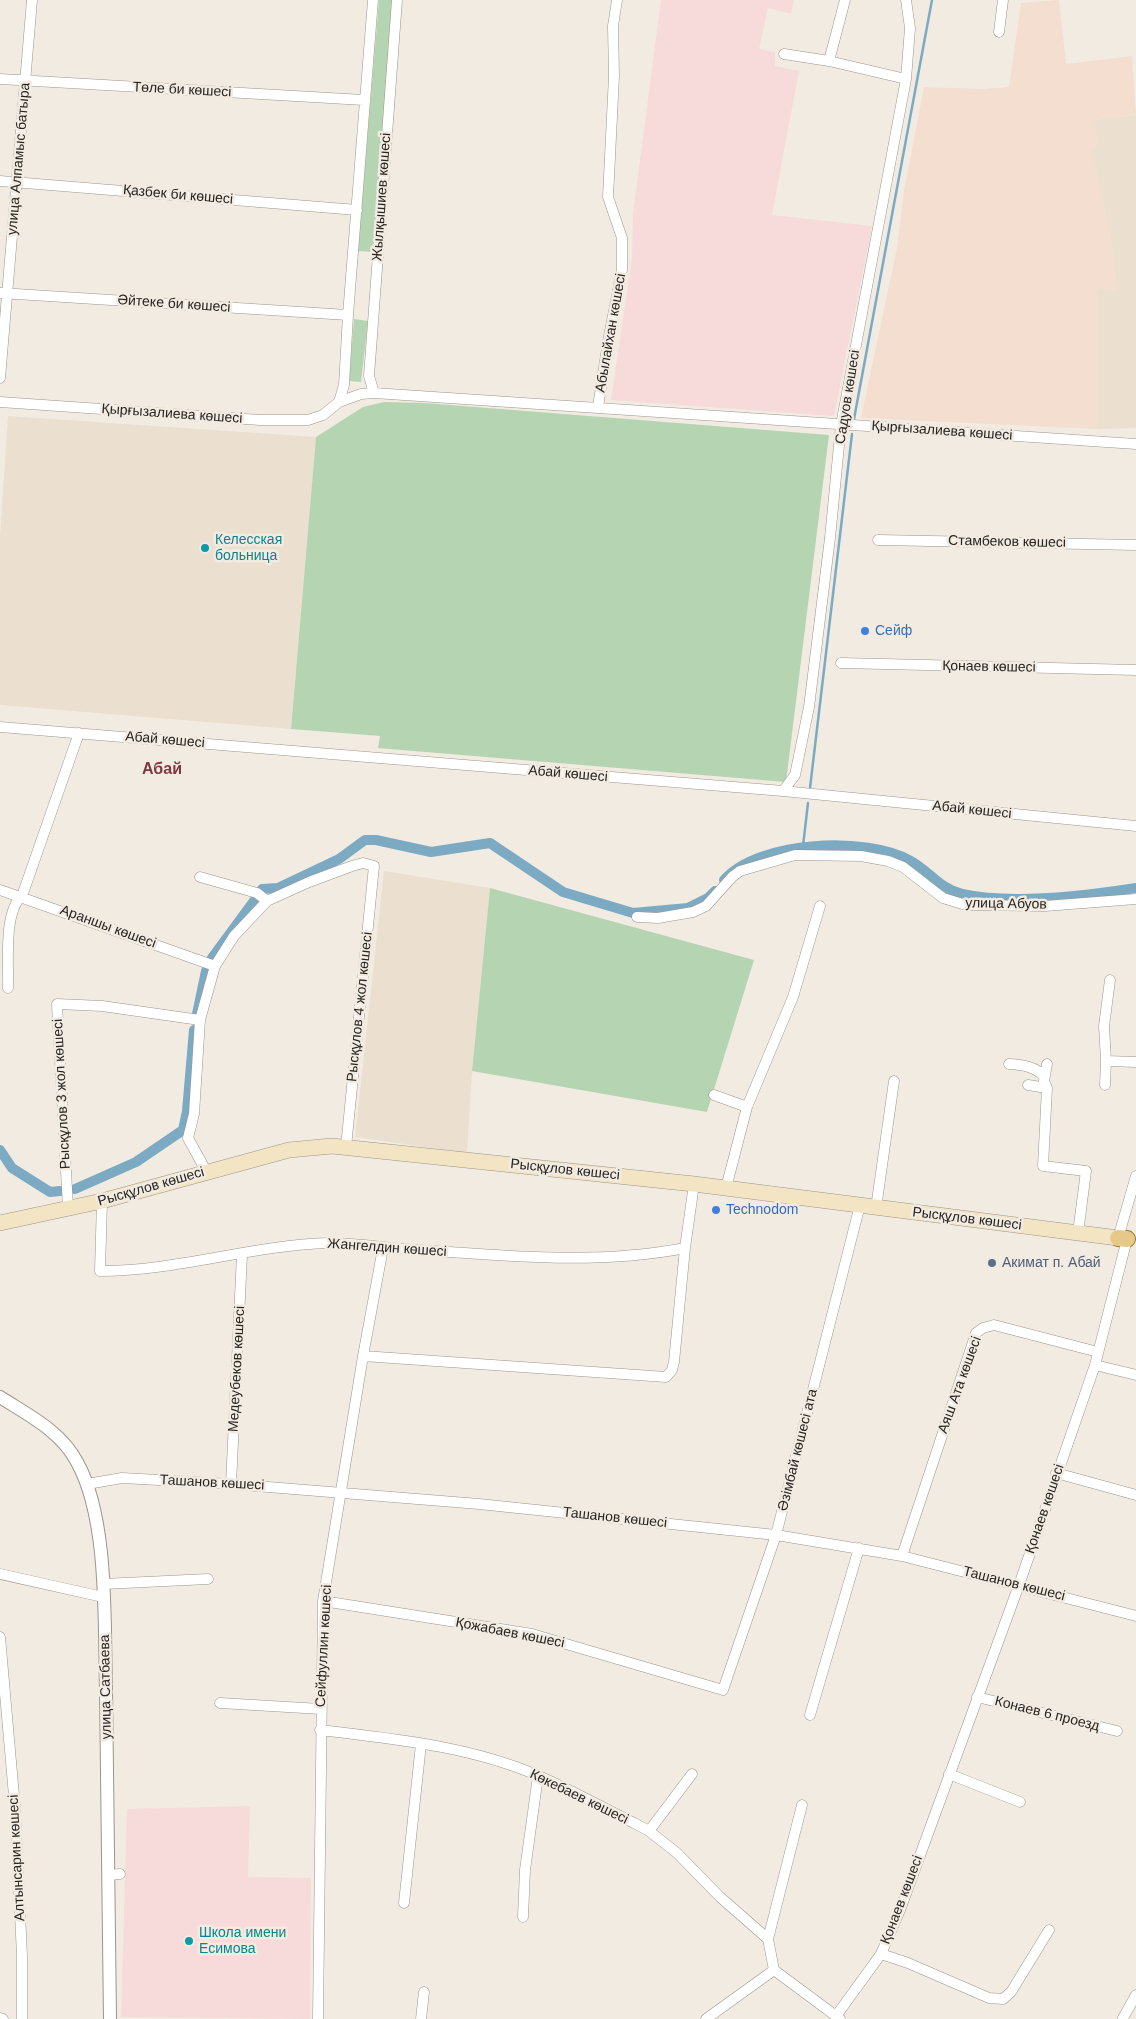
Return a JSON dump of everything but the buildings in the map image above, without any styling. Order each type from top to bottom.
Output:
[{"type":"main road","name":"Рысқұлов көшесі","points":[[0,1223],[102,1201],[206,1171],[289,1150],[346,1147],[694,1184],[1127,1240]]},
{"type":"street","name":"улица Алпамыс батыра","points":[[0,378],[4,293],[18,182],[32,0]]},
{"type":"street","name":"Жылқышиев көшесі","points":[[339,402],[345,380],[348,315],[373,0]]},
{"type":"street","name":"Жылқышиев көшесі","points":[[374,393],[369,376],[397,0]]},
{"type":"street","name":"Абылайхан көшесі","points":[[339,402],[361,394],[374,393],[598,407],[608,341],[622,270],[622,238],[608,196],[614,76],[613,26],[616,0]]},
{"type":"street","points":[[830,61],[845,0]]},
{"type":"street","name":"Садуов көшесі","points":[[783,791],[795,775],[809,707],[830,538],[841,425],[906,79],[910,28],[906,0]]},
{"type":"street","points":[[999,32],[1003,0]]},
{"type":"street","points":[[784,54],[830,61],[906,79]]},
{"type":"street","name":"Төле би көшесі","points":[[0,79],[364,100]]},
{"type":"street","name":"Қазбек би көшесі","points":[[0,181],[357,210]]},
{"type":"street","name":"Әйтеке би көшесі","points":[[4,293],[348,315]]},
{"type":"street","points":[[345,380],[351,388],[361,394]]},
{"type":"street","name":"Қырғызалиева көшесі","points":[[0,402],[298,421],[318,417],[339,402]]},
{"type":"street","name":"Қырғызалиева көшесі","points":[[598,407],[1136,444]]},
{"type":"street","name":"Стамбеков көшесі","points":[[878,540],[1136,544]]},
{"type":"street","name":"Қонаев көшесі","points":[[841,663],[1136,670]]},
{"type":"street","name":"Абай көшесі","points":[[0,727],[783,791],[1136,826]]},
{"type":"street","points":[[8,988],[10,922],[17,901],[22,896],[79,733]]},
{"type":"street","name":"улица Абуов","points":[[637,918],[658,918],[693,912],[706,906],[732,877],[740,871],[795,854],[861,856],[888,861],[902,867],[943,898],[966,905],[1045,906],[1136,899]]},
{"type":"street","name":"Рысқұлов 4 жол көшесі","points":[[267,901],[309,882],[352,866],[363,863],[374,866],[346,1147]]},
{"type":"street","points":[[200,877],[257,893],[267,901],[234,936],[215,966],[200,1020],[194,1114],[188,1138],[206,1171]]},
{"type":"street","name":"Араншы көшесі","points":[[0,890],[22,896],[215,966]]},
{"type":"street","points":[[726,1188],[747,1107],[794,998],[820,906]]},
{"type":"street","points":[[1105,1085],[1104,1026],[1110,980]]},
{"type":"street","name":"Рысқұлов 3 жол көшесі","points":[[68,1208],[57,1004],[102,1006],[200,1020]]},
{"type":"street","points":[[1106,1061],[1136,1062]]},
{"type":"street","points":[[1008,1064],[1037,1070],[1044,1077],[1048,1088],[1043,1166],[1086,1171],[1078,1233]]},
{"type":"street","points":[[1044,1077],[1047,1064]]},
{"type":"street","points":[[876,1208],[894,1081]]},
{"type":"street","points":[[1028,1085],[1048,1088]]},
{"type":"street","points":[[714,1095],[747,1107]]},
{"type":"street","name":"Қонаев көшесі","points":[[838,2017],[881,1954],[900,1910],[1019,1585],[1056,1473],[1095,1366],[1127,1240],[1136,1176]]},
{"type":"street","points":[[362,1356],[666,1377],[672,1370],[674,1362],[685,1248],[694,1184]]},
{"type":"street","name":"Жангелдин көшесі","points":[[102,1201],[100,1271],[172,1266],[285,1247],[330,1243],[486,1254],[612,1258],[685,1248]]},
{"type":"street","name":"Әзімбай көшесі ата","points":[[722,1690],[776,1535],[860,1205]]},
{"type":"street","name":"Сейфуллин көшесі","points":[[318,2019],[323,1601],[362,1356],[383,1248]]},
{"type":"street","name":"Медеубеков көшесі","points":[[231,1484],[242,1255]]},
{"type":"street","name":"Аяш Ата көшесі","points":[[902,1556],[976,1333],[983,1328],[994,1325],[1098,1352]]},
{"type":"street","points":[[1095,1366],[1136,1375]]},
{"type":"street","name":"улица Сатбаева","points":[[0,1397],[38,1421],[62,1441],[78,1463],[87,1484],[97,1522],[103,1590],[115,1875],[110,2019]]},
{"type":"street","points":[[1056,1473],[1136,1495]]},
{"type":"street","name":"Ташанов көшесі","points":[[87,1484],[122,1478],[341,1492],[776,1535],[902,1556],[1136,1616]]},
{"type":"street","points":[[810,1715],[859,1548]]},
{"type":"street","points":[[0,1574],[103,1590],[208,1579]]},
{"type":"street","name":"Қожабаев көшесі","points":[[323,1601],[532,1634],[722,1690]]},
{"type":"street","name":"Алтынсарин көшесі","points":[[0,1637],[15,1807],[22,1956],[22,2019]]},
{"type":"street","name":"Конаев 6 проезд","points":[[977,1697],[1117,1731]]},
{"type":"street","points":[[220,1703],[321,1709]]},
{"type":"street","name":"Көкебаев көшесі","points":[[320,1730],[458,1750],[538,1776],[649,1831],[677,1853],[720,1897],[768,1939]]},
{"type":"street","points":[[404,1903],[421,1744]]},
{"type":"street","points":[[649,1831],[692,1774]]},
{"type":"street","points":[[949,1774],[1020,1802]]},
{"type":"street","points":[[522,1917],[525,1870],[538,1776]]},
{"type":"street","points":[[802,1805],[768,1939],[774,1970],[838,2017]]},
{"type":"street","points":[[881,1954],[908,1963],[990,1998],[1003,1999],[1011,1992],[1049,1930]]},
{"type":"street","points":[[706,2019],[774,1970]]},
{"type":"street","points":[[421,2019],[424,1992]]},
{"type":"street","points":[[1123,2018],[1136,1995]]},
{"type":"shaded area","points":[[661,0],[794,0],[791,14],[768,8],[759,49],[775,52],[775,66],[799,71],[772,215],[872,226],[834,416],[611,400],[632,259],[633,214]]},
{"type":"shaded area","points":[[1059,0],[1066,64],[1132,56],[1136,115],[1092,120],[1098,144],[1091,148],[1111,239],[1117,289],[1097,290],[1097,429],[861,418],[897,248],[904,191],[924,87],[985,89],[1009,87],[1021,3]]},
{"type":"shaded area","points":[[1136,115],[1136,428],[1097,429],[1097,290],[1117,289],[1111,239],[1091,148],[1098,144],[1092,120]]},
{"type":"shaded area","points":[[8,416],[316,437],[291,729],[0,705],[0,536]]},
{"type":"shaded area","points":[[384,871],[490,888],[472,1071],[467,1153],[355,1137]]},
{"type":"shaded area","points":[[250,1806],[248,1877],[311,1878],[310,2019],[121,2017],[127,1809]]},
{"type":"green space","points":[[379,0],[393,0],[373,252],[358,251]]},
{"type":"green space","points":[[354,319],[368,321],[361,382],[349,381]]},
{"type":"green space","points":[[384,402],[425,403],[829,435],[786,782],[378,748],[380,736],[291,729],[316,437],[363,407]]},
{"type":"green space","points":[[490,888],[754,960],[707,1112],[472,1071]]},
{"type":"waterway","points":[[854,419],[932,0]]},
{"type":"waterway","points":[[810,788],[852,434]]},
{"type":"waterway","points":[[803,846],[808,803]]},
{"type":"waterway","points":[[262,889],[278,888],[339,859],[365,840],[376,840],[431,852],[490,843],[563,892],[633,913],[688,908],[708,898],[715,891]]},
{"type":"waterway","points":[[724,880],[740,867],[762,857],[787,850],[814,846],[842,845],[892,853],[911,861],[954,892],[982,897],[1003,899],[1049,898],[1136,888]]},
{"type":"waterway","points":[[212,958],[254,901]]},
{"type":"waterway","points":[[197,1014],[206,971]]},
{"type":"waterway","points":[[75,1189],[136,1162],[183,1130],[187,1111],[194,1030]]},
{"type":"waterway","points":[[0,1150],[12,1168],[50,1192],[60,1191]]},
{"type":"place","name":"Келесская больница","points":[[205,548]]},
{"type":"place","name":"Сейф","points":[[865,631]]},
{"type":"place","name":"Technodom","points":[[716,1210]]},
{"type":"place","name":"Акимат п. Абай","points":[[992,1263]]},
{"type":"place","name":"Школа имени Есимова","points":[[189,1941]]},
{"type":"district","name":"Абай","points":[[162,770]]}]
